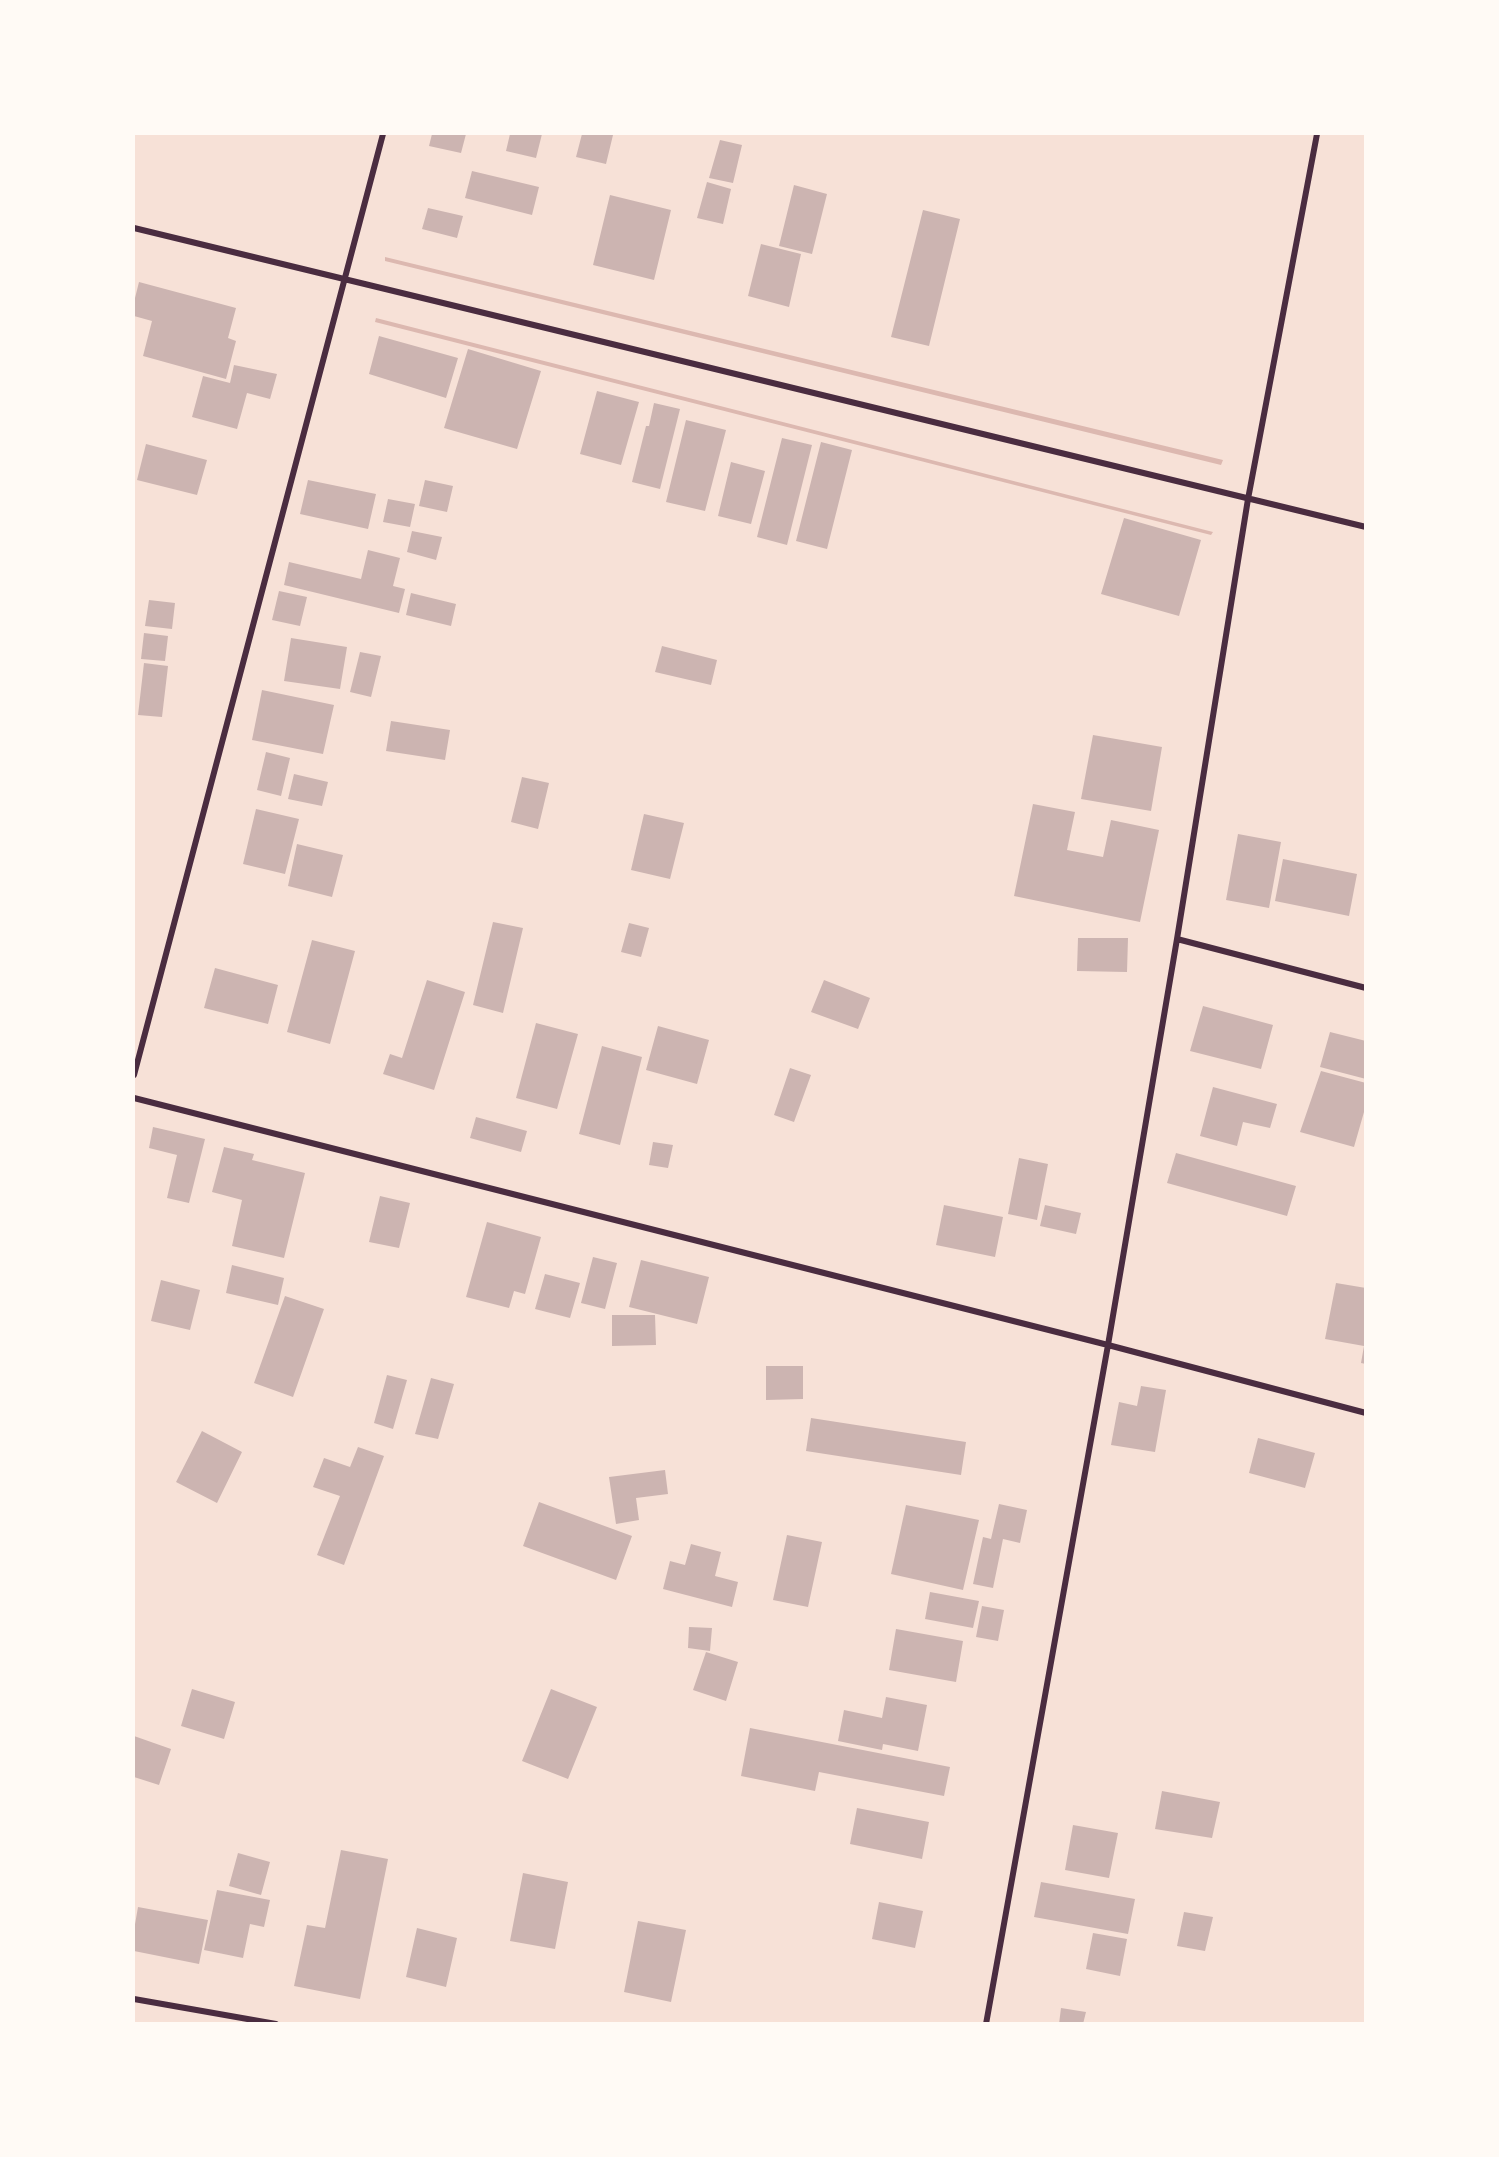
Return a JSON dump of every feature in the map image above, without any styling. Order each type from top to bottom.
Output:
[{"type":"street","points":[[134,1075],[383,134]]},
{"type":"street","points":[[986,2024],[1108,1345],[1248,499],[1317,134]]},
{"type":"street","points":[[134,228],[1365,527]]},
{"type":"street","points":[[1177,939],[1365,988]]},
{"type":"street","points":[[134,1098],[1108,1345],[1365,1413]]},
{"type":"street","points":[[134,1999],[276,2024]]},
{"type":"shaded area","points":[[385,257],[1223,460],[1221,465],[385,261]]},
{"type":"shaded area","points":[[376,318],[1213,532],[1211,535],[375,322]]},
{"type":"building","points":[[432,134],[466,134],[461,153],[429,146]]},
{"type":"building","points":[[510,134],[542,134],[536,158],[506,151]]},
{"type":"building","points":[[582,134],[613,135],[606,164],[576,157]]},
{"type":"building","points":[[720,140],[742,145],[733,183],[709,178]]},
{"type":"building","points":[[472,171],[539,187],[532,215],[465,198]]},
{"type":"building","points":[[707,182],[731,189],[723,224],[697,218]]},
{"type":"building","points":[[794,185],[827,194],[812,254],[779,246]]},
{"type":"building","points":[[610,195],[671,210],[654,280],[593,265]]},
{"type":"building","points":[[428,208],[463,216],[457,238],[422,229]]},
{"type":"building","points":[[923,210],[960,219],[929,346],[891,337]]},
{"type":"building","points":[[761,244],[801,254],[789,307],[748,296]]},
{"type":"building","points":[[139,282],[236,308],[228,338],[236,341],[226,379],[143,356],[152,321],[134,316],[134,302]]},
{"type":"building","points":[[379,336],[458,358],[446,398],[369,374]]},
{"type":"building","points":[[468,349],[541,371],[517,449],[444,428]]},
{"type":"building","points":[[234,365],[277,374],[270,399],[247,393],[237,429],[192,417],[203,376],[230,383]]},
{"type":"building","points":[[597,391],[639,402],[621,465],[580,454]]},
{"type":"building","points":[[654,403],[680,409],[660,489],[632,482]]},
{"type":"building","points":[[686,420],[726,430],[705,511],[666,502]]},
{"type":"building","points":[[782,438],[812,445],[787,545],[757,537]]},
{"type":"building","points":[[821,442],[852,450],[827,549],[796,541]]},
{"type":"building","points":[[146,444],[207,460],[197,495],[137,480]]},
{"type":"building","points":[[731,462],[765,471],[751,524],[718,516]]},
{"type":"building","points":[[308,480],[376,494],[368,529],[300,514]]},
{"type":"building","points":[[425,480],[453,486],[447,512],[419,506]]},
{"type":"building","points":[[388,499],[415,504],[410,527],[383,522]]},
{"type":"building","points":[[1124,518],[1201,540],[1179,616],[1101,594]]},
{"type":"building","points":[[412,531],[442,537],[436,560],[407,552]]},
{"type":"building","points":[[368,550],[400,558],[393,586],[405,589],[399,613],[284,585],[289,562],[361,579]]},
{"type":"building","points":[[279,591],[307,597],[300,626],[272,620]]},
{"type":"building","points":[[411,593],[456,604],[451,626],[406,615]]},
{"type":"building","points":[[149,600],[175,603],[172,629],[145,626]]},
{"type":"building","points":[[144,633],[168,636],[165,661],[141,659]]},
{"type":"building","points":[[291,638],[347,647],[340,689],[284,681]]},
{"type":"building","points":[[662,646],[717,660],[711,685],[655,672]]},
{"type":"building","points":[[360,652],[381,656],[371,697],[350,692]]},
{"type":"building","points":[[144,663],[168,666],[162,717],[138,715]]},
{"type":"building","points":[[262,690],[334,705],[323,754],[252,740]]},
{"type":"building","points":[[391,721],[450,730],[445,760],[386,751]]},
{"type":"building","points":[[1093,735],[1162,747],[1151,811],[1081,799]]},
{"type":"building","points":[[266,752],[290,758],[281,796],[257,790]]},
{"type":"building","points":[[294,774],[328,782],[322,806],[288,799]]},
{"type":"building","points":[[522,777],[549,783],[538,829],[511,822]]},
{"type":"building","points":[[1033,804],[1075,812],[1067,850],[1103,857],[1111,820],[1159,830],[1140,922],[1014,896]]},
{"type":"building","points":[[256,809],[299,819],[285,874],[243,864]]},
{"type":"building","points":[[644,814],[684,823],[670,879],[631,870]]},
{"type":"building","points":[[1238,834],[1281,842],[1269,908],[1226,900]]},
{"type":"building","points":[[297,844],[343,855],[332,897],[288,886]]},
{"type":"building","points":[[1283,859],[1357,874],[1349,916],[1275,901]]},
{"type":"building","points":[[493,922],[523,928],[503,1013],[473,1005]]},
{"type":"building","points":[[629,923],[649,928],[641,957],[621,952]]},
{"type":"building","points":[[1078,938],[1128,938],[1127,972],[1077,971]]},
{"type":"building","points":[[312,940],[355,951],[330,1044],[287,1032]]},
{"type":"building","points":[[215,968],[278,985],[268,1024],[204,1008]]},
{"type":"building","points":[[427,980],[465,992],[434,1090],[383,1074],[390,1054],[402,1058]]},
{"type":"building","points":[[824,980],[870,998],[858,1029],[811,1012]]},
{"type":"building","points":[[1203,1006],[1273,1025],[1261,1069],[1190,1051]]},
{"type":"building","points":[[536,1023],[578,1034],[557,1109],[516,1098]]},
{"type":"building","points":[[658,1026],[709,1040],[697,1084],[646,1070]]},
{"type":"building","points":[[1330,1032],[1366,1041],[1366,1079],[1320,1067]]},
{"type":"building","points":[[602,1046],[642,1057],[620,1145],[579,1134]]},
{"type":"building","points":[[790,1068],[811,1075],[794,1122],[774,1115]]},
{"type":"building","points":[[1321,1071],[1366,1083],[1366,1105],[1354,1147],[1300,1132]]},
{"type":"building","points":[[1213,1087],[1277,1104],[1270,1128],[1243,1122],[1237,1146],[1200,1136]]},
{"type":"building","points":[[476,1117],[527,1131],[521,1152],[470,1138]]},
{"type":"building","points":[[153,1127],[205,1139],[189,1203],[167,1198],[177,1155],[149,1148]]},
{"type":"building","points":[[653,1142],[673,1145],[668,1168],[649,1165]]},
{"type":"building","points":[[224,1147],[254,1154],[252,1160],[305,1173],[284,1258],[232,1246],[242,1200],[212,1192]]},
{"type":"building","points":[[1176,1153],[1296,1186],[1287,1216],[1167,1183]]},
{"type":"building","points":[[1019,1158],[1048,1164],[1037,1220],[1008,1214]]},
{"type":"building","points":[[380,1196],[410,1203],[399,1248],[369,1242]]},
{"type":"building","points":[[944,1205],[1003,1217],[995,1257],[936,1245]]},
{"type":"building","points":[[1045,1205],[1081,1213],[1076,1234],[1040,1226]]},
{"type":"building","points":[[487,1222],[541,1237],[525,1294],[514,1291],[509,1308],[466,1297]]},
{"type":"building","points":[[593,1257],[617,1263],[605,1309],[581,1303]]},
{"type":"building","points":[[641,1260],[709,1277],[697,1324],[629,1307]]},
{"type":"building","points":[[232,1265],[284,1278],[278,1305],[226,1293]]},
{"type":"building","points":[[545,1274],[580,1283],[570,1318],[535,1309]]},
{"type":"building","points":[[161,1280],[200,1290],[190,1330],[151,1321]]},
{"type":"building","points":[[1336,1283],[1366,1288],[1366,1364],[1361,1363],[1364,1346],[1325,1339]]},
{"type":"building","points":[[285,1296],[324,1309],[293,1397],[254,1383]]},
{"type":"building","points":[[612,1315],[655,1315],[656,1345],[612,1346]]},
{"type":"building","points":[[766,1366],[803,1366],[803,1399],[766,1400]]},
{"type":"building","points":[[387,1375],[407,1380],[393,1429],[374,1423]]},
{"type":"building","points":[[431,1378],[454,1384],[438,1439],[415,1434]]},
{"type":"building","points":[[1141,1386],[1166,1390],[1155,1452],[1111,1445],[1119,1402],[1137,1406]]},
{"type":"building","points":[[811,1418],[966,1442],[961,1475],[806,1451]]},
{"type":"building","points":[[202,1431],[242,1452],[217,1503],[176,1482]]},
{"type":"building","points":[[1258,1438],[1315,1453],[1305,1488],[1249,1473]]},
{"type":"building","points":[[358,1447],[384,1456],[344,1565],[317,1555],[340,1496],[313,1487],[324,1458],[350,1467]]},
{"type":"building","points":[[665,1470],[668,1494],[636,1498],[639,1520],[616,1524],[609,1477]]},
{"type":"building","points":[[539,1502],[632,1536],[616,1580],[523,1546]]},
{"type":"building","points":[[999,1504],[1027,1510],[1020,1543],[1003,1539],[993,1588],[973,1584],[983,1537],[991,1539]]},
{"type":"building","points":[[906,1505],[979,1520],[963,1590],[891,1574]]},
{"type":"building","points":[[787,1535],[822,1542],[808,1607],[773,1600]]},
{"type":"building","points":[[691,1544],[721,1552],[715,1576],[738,1582],[732,1607],[663,1589],[670,1561],[685,1565]]},
{"type":"building","points":[[930,1592],[979,1601],[973,1628],[925,1619]]},
{"type":"building","points":[[982,1606],[1004,1610],[998,1641],[976,1637]]},
{"type":"building","points":[[689,1627],[712,1628],[710,1651],[688,1648]]},
{"type":"building","points":[[896,1629],[963,1641],[956,1682],[889,1670]]},
{"type":"building","points":[[706,1652],[738,1662],[726,1701],[693,1690]]},
{"type":"building","points":[[192,1689],[235,1702],[224,1739],[181,1726]]},
{"type":"building","points":[[551,1689],[597,1707],[568,1779],[522,1761]]},
{"type":"building","points":[[886,1697],[927,1705],[918,1751],[883,1744],[882,1750],[838,1741],[844,1710],[882,1718]]},
{"type":"building","points":[[750,1728],[950,1767],[944,1796],[819,1772],[815,1791],[741,1776]]},
{"type":"building","points":[[134,1736],[171,1749],[159,1785],[134,1777]]},
{"type":"building","points":[[1162,1791],[1220,1802],[1212,1838],[1155,1829]]},
{"type":"building","points":[[857,1808],[929,1822],[922,1859],[850,1844]]},
{"type":"building","points":[[1073,1825],[1118,1833],[1109,1878],[1065,1870]]},
{"type":"building","points":[[341,1850],[388,1859],[360,1999],[294,1986],[307,1925],[325,1928]]},
{"type":"building","points":[[238,1853],[270,1862],[261,1895],[229,1886]]},
{"type":"building","points":[[523,1873],[568,1882],[555,1949],[510,1941]]},
{"type":"building","points":[[1041,1882],[1135,1899],[1128,1934],[1034,1917]]},
{"type":"building","points":[[217,1890],[270,1900],[264,1927],[250,1924],[243,1958],[204,1950]]},
{"type":"building","points":[[879,1902],[923,1911],[915,1948],[872,1939]]},
{"type":"building","points":[[138,1907],[208,1920],[199,1964],[134,1951],[134,1930]]},
{"type":"building","points":[[1184,1912],[1213,1917],[1205,1951],[1177,1946]]},
{"type":"building","points":[[638,1921],[686,1930],[671,2002],[624,1992]]},
{"type":"building","points":[[417,1928],[457,1938],[446,1987],[406,1977]]},
{"type":"building","points":[[1093,1933],[1127,1939],[1120,1976],[1086,1969]]},
{"type":"building","points":[[1061,2008],[1086,2012],[1083,2024],[1059,2024]]}]
